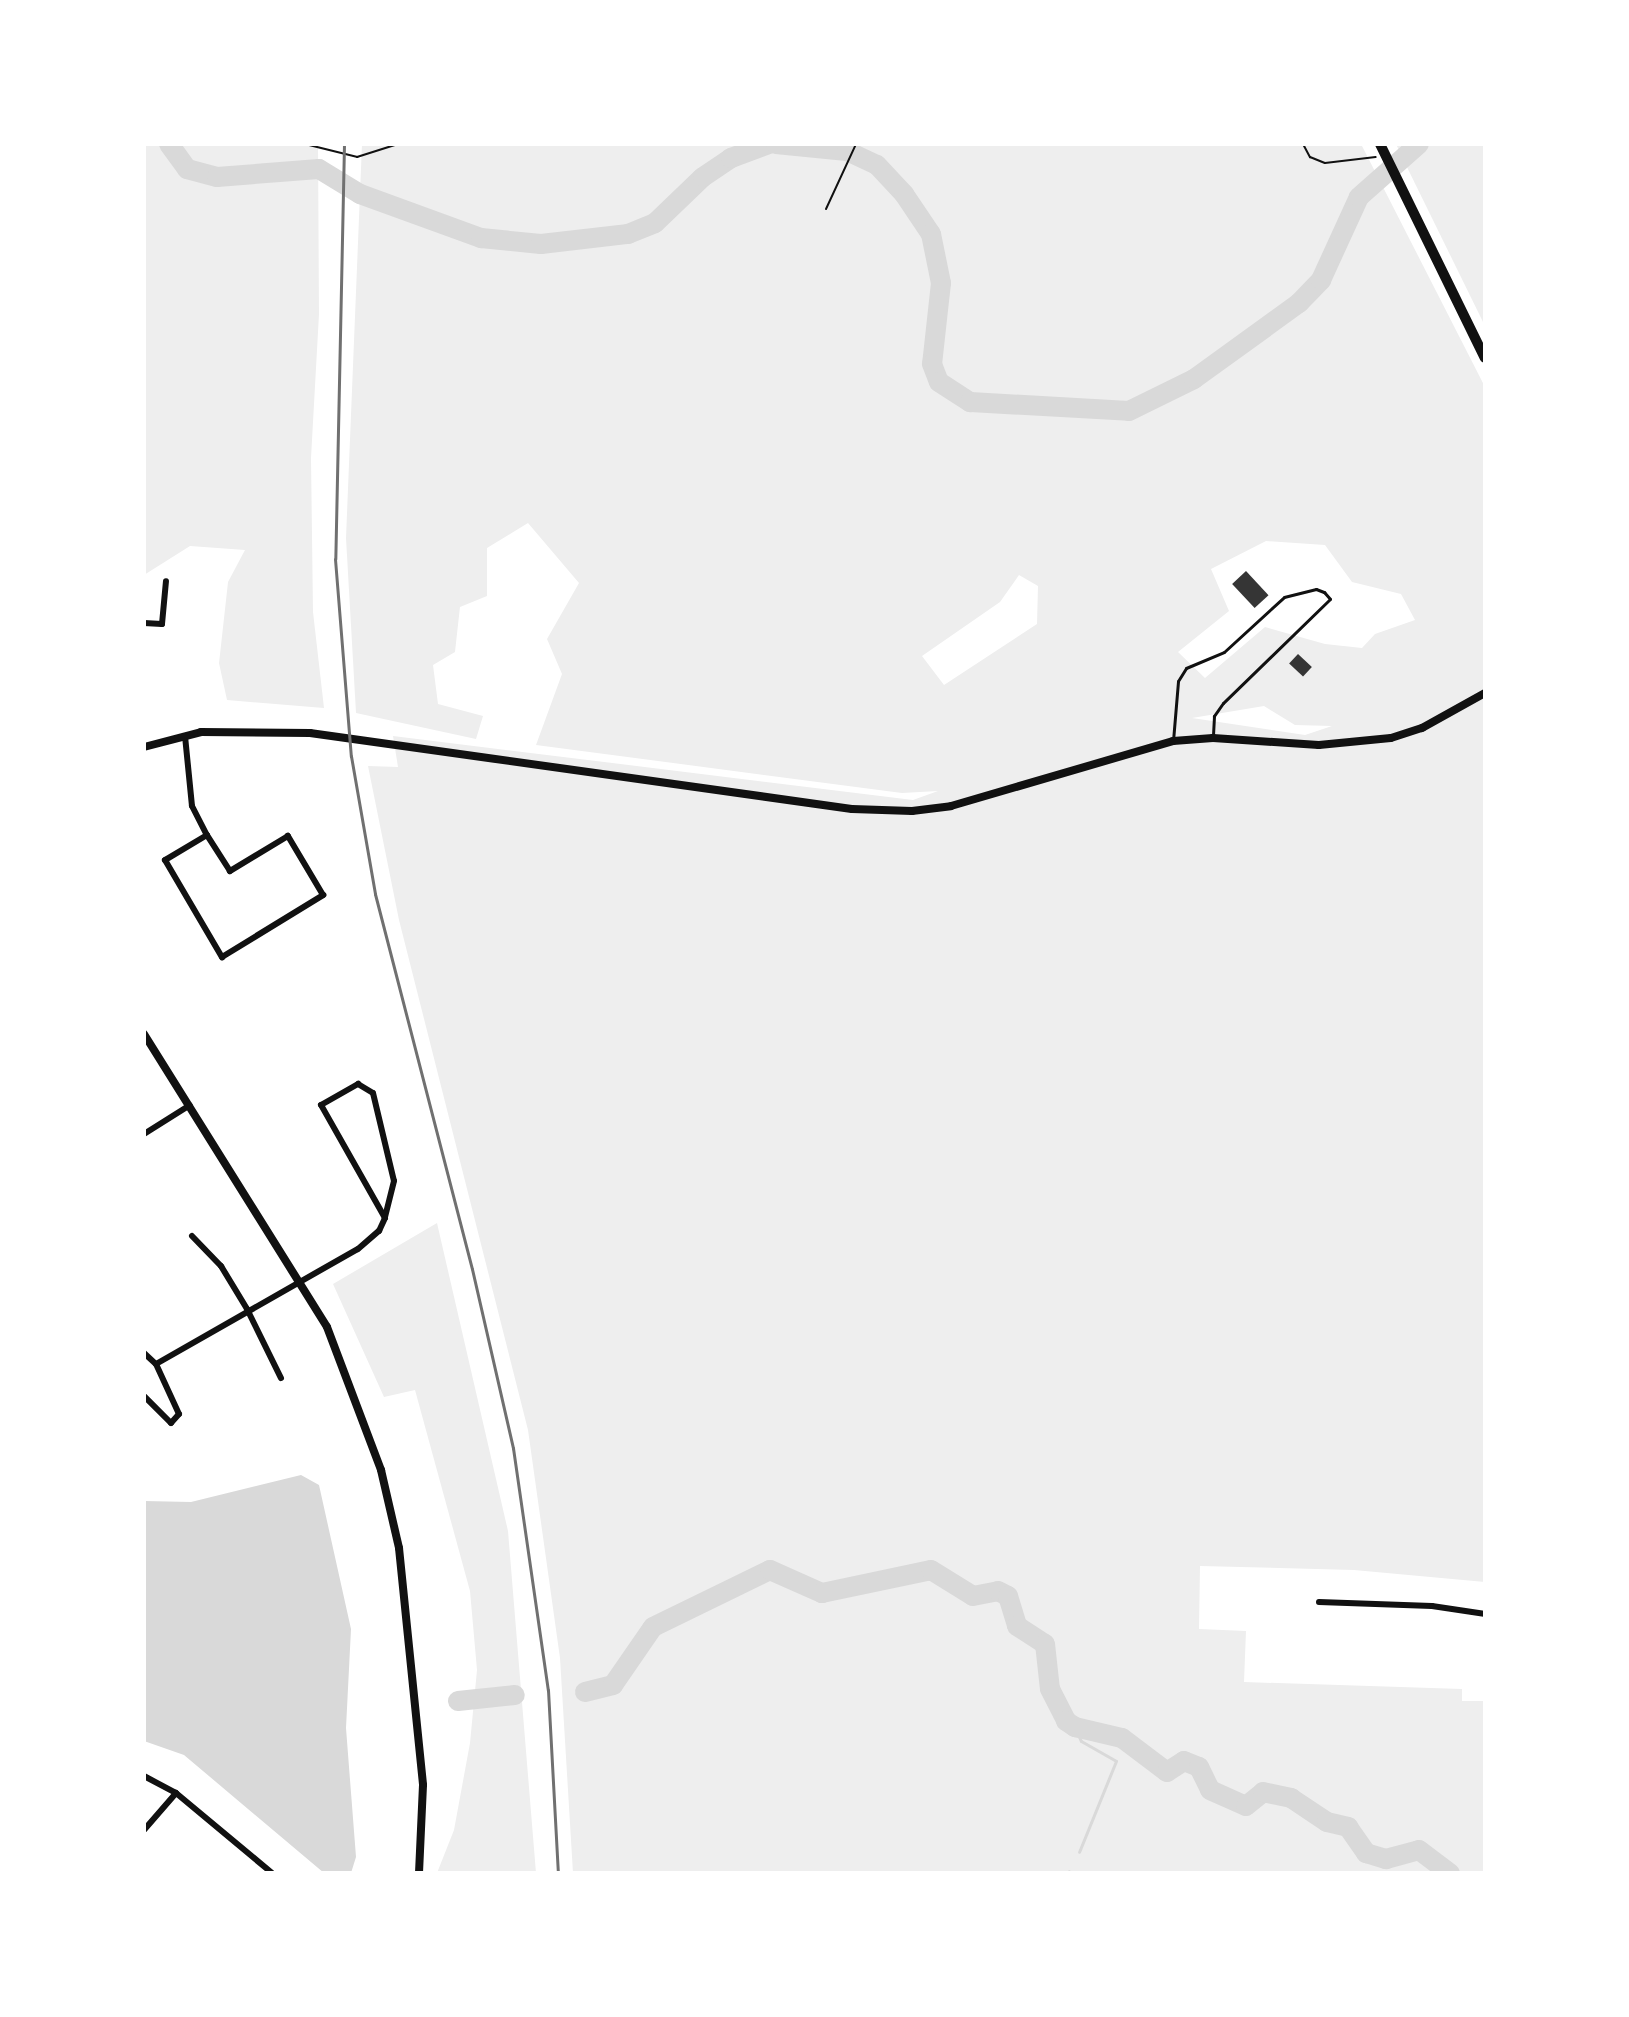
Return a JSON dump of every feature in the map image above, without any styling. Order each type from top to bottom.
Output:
[{"type":"main road","points":[[1383,148],[1485,358]]},
{"type":"street","points":[[144,623],[162,624],[166,581]]},
{"type":"street","points":[[144,747],[185,736],[228,730],[372,738],[541,768],[852,809],[912,811],[964,802],[1173,741],[1213,738],[1319,745],[1383,739],[1422,728],[1485,693]]},
{"type":"street","points":[[185,736],[192,806],[230,871],[288,836],[323,895],[222,957],[165,860],[207,835]]},
{"type":"street","points":[[144,1034],[300,1278],[349,1376],[381,1470],[399,1548],[423,1785],[419,1873]]},
{"type":"street","points":[[156,1364],[300,1278],[358,1249],[379,1231],[385,1218],[394,1181],[373,1093],[358,1084],[321,1105],[385,1218]]},
{"type":"street","points":[[145,1131],[190,1105]]},
{"type":"street","points":[[192,1236],[221,1266],[247,1309],[281,1378]]},
{"type":"street","points":[[144,1353],[156,1364],[179,1414],[171,1423],[144,1396]]},
{"type":"street","points":[[1319,1602],[1443,1607],[1485,1614]]},
{"type":"street","points":[[144,1776],[176,1793],[272,1873]]},
{"type":"street","points":[[144,1830],[176,1793]]},
{"type":"lane","points":[[1173,741],[1178,681],[1186,668],[1224,652],[1284,597],[1316,589],[1324,592],[1330,599],[1223,703],[1214,716],[1213,738]]},
{"type":"path","points":[[305,144],[357,157],[398,144]]},
{"type":"path","points":[[826,209],[856,144]]},
{"type":"path","points":[[1303,144],[1310,157],[1325,163],[1383,148]]},
{"type":"shaded area","points":[[144,144],[318,144],[319,314],[311,458],[313,612],[324,708],[227,700],[219,663],[228,582],[245,550],[190,546],[144,575]]},
{"type":"shaded area","points":[[362,144],[1361,144],[1485,387],[1485,1582],[1354,1570],[1200,1566],[1199,1629],[1246,1631],[1244,1682],[1462,1689],[1462,1701],[1485,1701],[1485,1873],[573,1873],[560,1658],[528,1430],[399,920],[368,766],[398,767],[393,736],[913,800],[938,791],[902,793],[536,745],[562,674],[547,639],[579,583],[528,523],[487,548],[487,596],[460,607],[455,652],[433,665],[438,704],[483,716],[476,739],[356,713],[346,538]],"holes":[[[1266,541],[1325,545],[1352,582],[1401,594],[1415,620],[1375,634],[1362,648],[1325,644],[1265,627],[1205,678],[1178,652],[1229,611],[1211,569]],[[1019,575],[1038,586],[1037,624],[944,685],[922,656],[1000,602]],[[1264,706],[1295,725],[1332,726],[1305,735],[1192,718]]]},
{"type":"shaded area","points":[[1396,144],[1485,144],[1485,326],[1402,157]]},
{"type":"shaded area","points":[[437,1223],[508,1531],[536,1873],[437,1873],[454,1830],[470,1743],[477,1670],[470,1591],[415,1390],[384,1397],[333,1284]]},
{"type":"shaded area","points":[[301,1475],[319,1485],[351,1629],[346,1728],[356,1857],[351,1873],[324,1873],[184,1755],[144,1741],[144,1501],[191,1502]]},
{"type":"building","points":[[1246,571],[1269,595],[1255,608],[1232,584]]},
{"type":"building","points":[[1298,654],[1312,667],[1303,676],[1289,664]]},
{"type":"waterway","points":[[169,144],[187,169],[217,177],[319,169],[360,194],[481,238],[541,244],[628,234],[655,223],[703,177],[731,158],[769,144]]},
{"type":"waterway","points":[[776,144],[847,151],[877,165],[904,194],[931,234],[941,283],[932,364],[939,382],[970,402],[1129,411],[1194,379],[1299,303],[1321,280],[1359,197],[1419,144]]},
{"type":"waterway","points":[[585,1692],[613,1685],[653,1627],[770,1570],[822,1593],[931,1570],[973,1596],[998,1591],[1008,1596],[1017,1626],[1045,1644],[1050,1689],[1066,1721],[1075,1727],[1122,1738],[1167,1772],[1184,1761],[1199,1767],[1210,1790],[1246,1806],[1263,1792],[1291,1798],[1327,1822],[1348,1827],[1366,1853],[1386,1859],[1419,1850],[1450,1873]]},
{"type":"waterway","points":[[458,1701],[515,1695]]},
{"type":"waterway","points":[[1075,1727],[1081,1741],[1116,1761],[1079,1852]]},
{"type":"railway","points":[[344,144],[335,559],[351,756],[375,894],[472,1269],[513,1448],[548,1690],[558,1873]]}]
